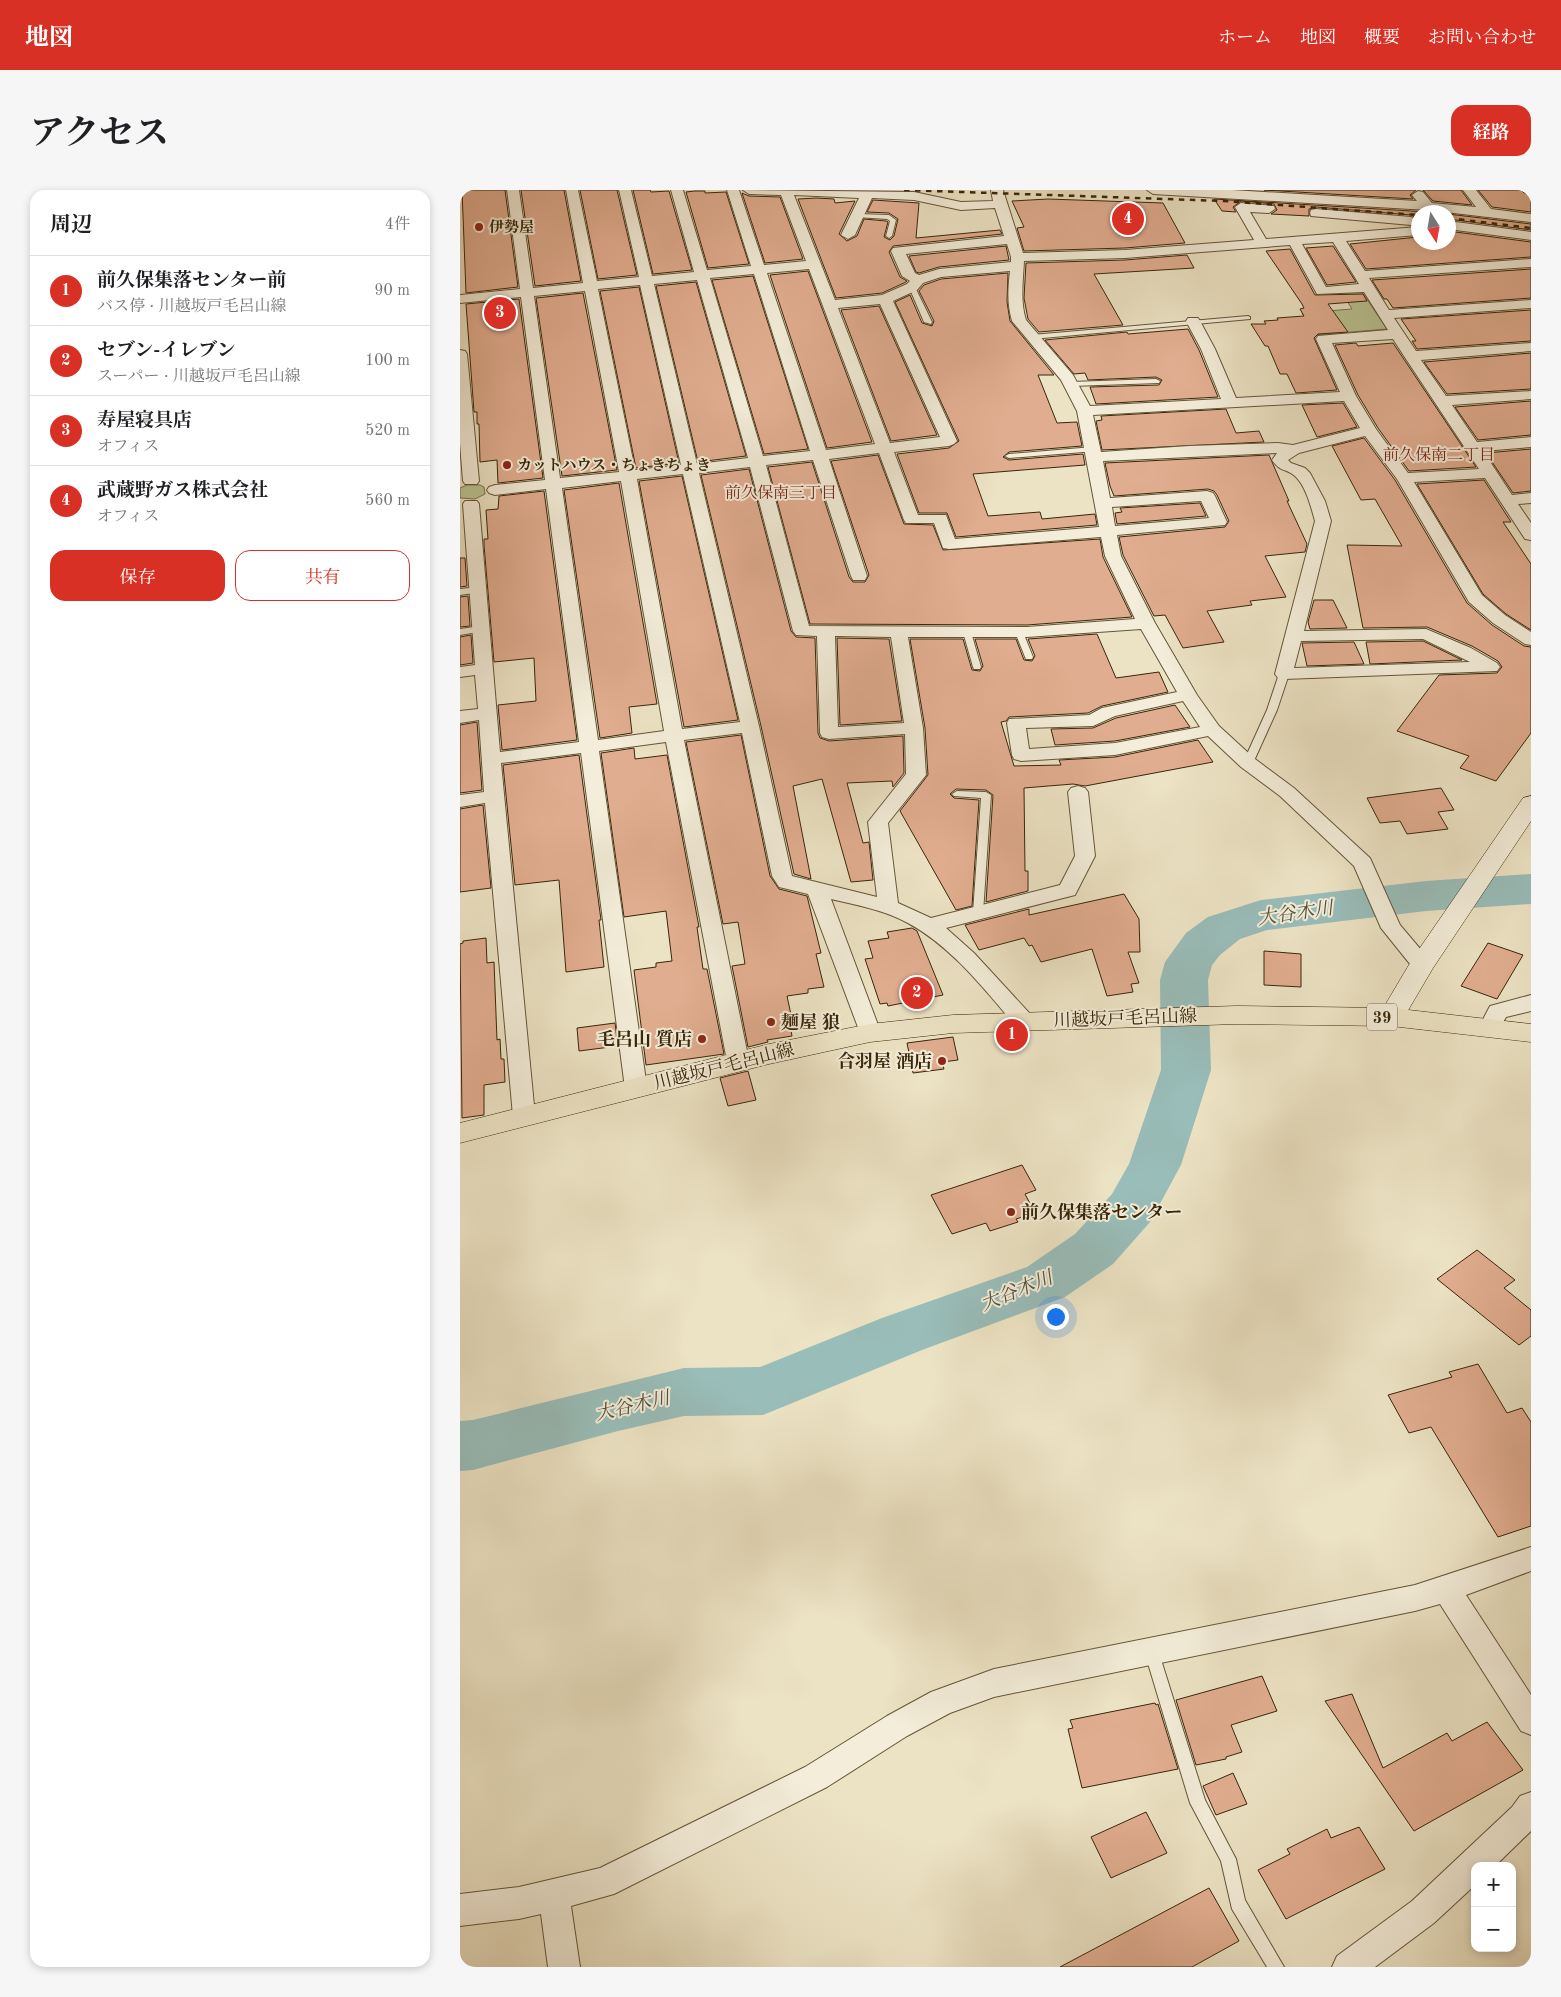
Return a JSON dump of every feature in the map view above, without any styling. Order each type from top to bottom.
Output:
[{"type":"main road","name":"川越坂戸毛呂山線","points":[[460,1133],[738,1061],[870,1033],[954,1024],[1232,1015],[1390,1017],[1531,1033]]},
{"type":"street","points":[[513,190],[636,1088]]},
{"type":"street","points":[[572,190],[628,476],[674,735],[738,1061]]},
{"type":"street","points":[[625,190],[750,726],[782,876],[786,882],[888,907],[928,926],[980,971],[1024,1021]]},
{"type":"street","points":[[677,190],[757,462],[802,631],[826,633],[1019,632],[1146,623]]},
{"type":"street","points":[[733,190],[859,576]]},
{"type":"street","points":[[750,190],[914,196],[961,206],[1000,204]]},
{"type":"street","points":[[997,190],[1013,239],[1017,261],[1016,311],[1019,321],[1068,378],[1085,411],[1113,556],[1146,623],[1188,695],[1212,730],[1248,763],[1287,792],[1363,863],[1391,928],[1422,964]]},
{"type":"street","points":[[1153,190],[1295,193],[1418,205]]},
{"type":"street","points":[[1414,190],[1427,205]]},
{"type":"street","points":[[1469,190],[1481,209]]},
{"type":"street","points":[[786,192],[912,520],[940,518],[949,544],[1219,522],[1207,496],[1103,503]]},
{"type":"street","points":[[848,235],[867,195]]},
{"type":"street","points":[[1481,209],[1531,204]]},
{"type":"street","points":[[1262,243],[1241,207],[1283,210]]},
{"type":"street","points":[[1456,208],[1481,209],[1531,218]]},
{"type":"street","points":[[1301,212],[1411,221]]},
{"type":"street","points":[[1456,227],[1531,236]]},
{"type":"street","points":[[830,305],[885,299],[939,273],[1017,261],[1134,254],[1411,232]]},
{"type":"street","points":[[1337,237],[1411,356],[1531,536]]},
{"type":"street","points":[[915,284],[908,276],[898,251],[1013,239]]},
{"type":"street","points":[[1294,241],[1322,291],[1365,281],[1531,263]]},
{"type":"street","points":[[460,299],[814,264]]},
{"type":"street","points":[[495,490],[949,441],[885,299]]},
{"type":"street","points":[[1386,314],[1531,304]]},
{"type":"street","points":[[1193,321],[1208,349],[1230,402]]},
{"type":"street","points":[[1397,334],[1323,340],[1349,396],[1369,430],[1404,478],[1475,598],[1499,619],[1531,640]]},
{"type":"street","points":[[1411,356],[1531,347]]},
{"type":"street","points":[[460,354],[466,482],[486,482],[494,487],[495,490]]},
{"type":"street","points":[[1442,401],[1531,395]]},
{"type":"street","points":[[1085,411],[1349,396]]},
{"type":"street","points":[[1293,636],[1426,634],[1465,652],[1491,667],[1284,674],[1293,636],[1323,521],[1317,501],[1304,476],[1298,471],[1285,466],[1280,460],[1282,456],[1293,450],[1369,430]]},
{"type":"street","points":[[1472,447],[1531,442]]},
{"type":"street","points":[[1094,453],[1278,448],[1293,450]]},
{"type":"street","points":[[1404,478],[1489,473]]},
{"type":"street","points":[[495,490],[493,496],[487,500],[466,504],[469,591],[481,630],[524,1116]]},
{"type":"street","points":[[1507,500],[1531,498]]},
{"type":"street","points":[[826,633],[830,733],[914,728]]},
{"type":"street","points":[[888,907],[878,822],[916,775],[914,728],[899,633]]},
{"type":"street","points":[[460,672],[484,669]]},
{"type":"street","points":[[1188,695],[1109,712],[1093,720],[1016,723],[1021,755],[1115,750],[1212,730]]},
{"type":"street","points":[[460,717],[487,714]]},
{"type":"street","points":[[491,759],[750,726]]},
{"type":"street","points":[[928,926],[1068,890],[1085,856],[1078,792]]},
{"type":"street","points":[[460,801],[495,796]]},
{"type":"street","points":[[1390,1017],[1422,964],[1531,803]]},
{"type":"street","points":[[817,890],[870,1033]]},
{"type":"street","points":[[1490,1027],[1498,1011],[1531,1003]]},
{"type":"street","points":[[460,1910],[519,1903],[603,1883],[816,1777],[896,1726],[942,1702],[994,1683],[1405,1600],[1446,1589],[1531,1559]]},
{"type":"street","points":[[1446,1589],[1531,1721]]},
{"type":"street","points":[[1348,1967],[1423,1912],[1523,1818],[1531,1807]]},
{"type":"street","points":[[554,1895],[564,1967]]},
{"type":"lane","points":[[858,216],[889,218],[893,220],[889,236]]},
{"type":"lane","points":[[915,284],[928,322]]},
{"type":"lane","points":[[1032,337],[1193,321],[1248,318]]},
{"type":"lane","points":[[1071,384],[1156,381]]},
{"type":"lane","points":[[1009,456],[1094,453]]},
{"type":"lane","points":[[460,632],[481,630]]},
{"type":"lane","points":[[966,632],[977,667]]},
{"type":"lane","points":[[1019,632],[1029,657]]},
{"type":"lane","points":[[1248,763],[1272,710],[1284,674]]},
{"type":"lane","points":[[957,794],[986,795],[978,913]]},
{"type":"lane","points":[[1151,1650],[1198,1803],[1228,1859],[1238,1904],[1276,1967]]},
{"type":"green space","points":[[1362,292],[1387,329],[1315,335],[1302,313],[1352,309],[1342,293]]},
{"type":"green space","points":[[467,485],[480,485],[484,487],[485,494],[475,499],[460,498],[460,488]]},
{"type":"building","points":[[462,190],[505,190],[518,287],[466,293]]},
{"type":"building","points":[[521,190],[564,190],[581,281],[535,286]]},
{"type":"building","points":[[580,190],[617,190],[637,275],[598,279]]},
{"type":"building","points":[[633,190],[669,191],[692,270],[653,274]]},
{"type":"building","points":[[1264,190],[1416,190],[1410,195],[1413,199]]},
{"type":"building","points":[[1423,190],[1461,190],[1472,205],[1433,201]]},
{"type":"building","points":[[1478,190],[1521,190],[1524,193],[1531,192],[1531,212],[1492,207]]},
{"type":"building","points":[[705,191],[705,193],[726,192],[749,264],[708,268],[686,192]]},
{"type":"building","points":[[742,193],[749,196],[780,197],[803,259],[765,263]]},
{"type":"building","points":[[798,199],[834,199],[835,203],[855,201],[839,234],[847,241],[857,236],[864,219],[888,222],[884,237],[890,240],[894,236],[898,219],[889,213],[867,212],[873,200],[919,203],[916,238],[1000,230],[1002,234],[893,246],[889,252],[900,277],[906,282],[882,293],[836,298]]},
{"type":"building","points":[[1048,199],[1163,203],[1185,243],[1125,248],[1024,251],[1017,228],[1024,227],[1012,201]]},
{"type":"building","points":[[1214,199],[1411,211],[1411,215],[1316,207],[1309,209],[1309,216],[1271,214],[1277,210],[1274,204],[1241,201],[1233,207],[1236,212],[1222,211]]},
{"type":"building","points":[[1456,215],[1531,224],[1531,230],[1456,220]]},
{"type":"building","points":[[1456,232],[1531,242],[1531,257],[1366,269],[1350,244],[1411,238],[1411,250],[1456,250]]},
{"type":"building","points":[[1006,246],[1009,260],[939,267],[919,273],[916,272],[909,256]]},
{"type":"building","points":[[1333,246],[1356,282],[1327,285],[1306,248]]},
{"type":"building","points":[[1290,249],[1315,295],[1363,294],[1367,301],[1328,304],[1348,332],[1318,334],[1314,338],[1337,390],[1296,393],[1287,374],[1280,374],[1268,346],[1265,346],[1251,324],[1266,324],[1264,321],[1304,316],[1300,309],[1304,308],[1302,304],[1266,251]]},
{"type":"building","points":[[1187,255],[1194,268],[1094,274],[1123,325],[1039,332],[1028,319],[1024,298],[1026,263],[1125,260]]},
{"type":"building","points":[[1531,269],[1531,298],[1393,308],[1387,299],[1384,299],[1372,280]]},
{"type":"building","points":[[808,271],[872,442],[827,448],[770,275]]},
{"type":"building","points":[[1008,273],[1007,302],[1010,321],[1054,375],[1038,375],[1057,423],[1077,422],[1082,446],[1009,452],[1003,457],[1009,460],[1083,454],[1085,465],[973,474],[988,516],[1040,512],[1042,519],[1095,514],[1097,525],[956,537],[947,513],[919,513],[897,454],[949,448],[959,441],[895,302],[910,295],[922,323],[932,326],[934,321],[919,291],[924,285],[941,279]]},
{"type":"building","points":[[753,276],[808,449],[764,454],[712,280]]},
{"type":"building","points":[[696,282],[746,456],[698,462],[656,286]]},
{"type":"building","points":[[639,287],[679,463],[636,468],[600,291]]},
{"type":"building","points":[[583,293],[617,470],[562,476],[536,298]]},
{"type":"building","points":[[519,299],[543,478],[498,483],[497,460],[480,462],[479,424],[477,424],[477,412],[474,412],[466,304]]},
{"type":"building","points":[[879,306],[937,435],[891,441],[841,310]]},
{"type":"building","points":[[1531,310],[1531,341],[1417,349],[1412,341],[1416,341],[1401,319]]},
{"type":"building","points":[[1188,329],[1199,350],[1218,397],[1096,404],[1090,387],[1159,385],[1162,380],[1156,377],[1088,380],[1085,373],[1074,374],[1045,340],[1127,332],[1128,334]]},
{"type":"building","points":[[1356,343],[1358,346],[1393,343],[1476,467],[1409,471],[1378,428],[1358,395],[1335,345]]},
{"type":"building","points":[[1531,353],[1531,389],[1447,394],[1424,362]]},
{"type":"building","points":[[1531,401],[1531,435],[1478,440],[1455,407]]},
{"type":"building","points":[[1343,403],[1357,427],[1317,437],[1302,405]]},
{"type":"building","points":[[1226,409],[1236,433],[1259,431],[1264,442],[1102,450],[1096,421],[1102,420],[1101,416]]},
{"type":"building","points":[[1364,438],[1395,480],[1467,603],[1492,625],[1524,646],[1531,647],[1531,733],[1496,781],[1460,768],[1469,756],[1397,731],[1439,675],[1497,673],[1502,667],[1498,661],[1472,646],[1427,627],[1363,628],[1347,545],[1402,546],[1375,499],[1361,500],[1332,446]]},
{"type":"building","points":[[1531,449],[1531,491],[1513,493],[1486,453]]},
{"type":"building","points":[[878,455],[904,524],[933,525],[943,550],[1100,539],[1103,557],[1132,617],[1027,625],[810,624],[768,467],[812,462],[849,577],[853,582],[865,582],[869,575],[831,461]]},
{"type":"building","points":[[1269,455],[1289,501],[1287,501],[1307,544],[1305,552],[1265,556],[1286,597],[1250,601],[1252,605],[1207,611],[1224,642],[1183,648],[1165,615],[1154,616],[1123,555],[1119,537],[1225,527],[1229,521],[1217,495],[1214,491],[1208,489],[1114,496],[1105,463]]},
{"type":"building","points":[[749,469],[791,631],[796,637],[815,638],[818,733],[820,738],[829,741],[903,736],[904,773],[893,787],[892,781],[847,783],[863,843],[869,842],[873,880],[851,882],[822,779],[793,786],[811,879],[794,874],[701,475]]},
{"type":"building","points":[[682,476],[738,720],[684,727],[639,481]]},
{"type":"building","points":[[1484,480],[1511,522],[1503,522],[1531,564],[1531,630],[1506,614],[1483,594],[1417,484]]},
{"type":"building","points":[[619,483],[657,704],[629,707],[632,733],[600,738],[564,490]]},
{"type":"building","points":[[544,491],[577,740],[502,750],[498,705],[536,701],[534,658],[494,662],[484,545],[484,539],[488,539],[486,510],[498,509],[499,496]]},
{"type":"building","points":[[1200,503],[1206,516],[1117,524],[1115,513],[1122,512],[1120,508]]},
{"type":"building","points":[[460,558],[465,558],[467,586],[460,587]]},
{"type":"building","points":[[468,596],[470,626],[460,627],[460,597]]},
{"type":"building","points":[[1314,600],[1333,600],[1347,628],[1310,629],[1308,622]]},
{"type":"building","points":[[1097,634],[1116,678],[1159,672],[1168,692],[1102,706],[1088,713],[1009,717],[1006,721],[1001,722],[1014,766],[1061,765],[1059,760],[1115,757],[1198,740],[1213,762],[1085,786],[1073,784],[1024,788],[1025,871],[1028,871],[1028,891],[986,902],[993,795],[986,790],[956,789],[950,794],[954,798],[979,800],[972,906],[956,910],[900,811],[928,775],[925,728],[910,639],[963,639],[972,670],[980,671],[983,666],[975,639],[1016,639],[1024,660],[1032,661],[1035,656],[1028,639]]},
{"type":"building","points":[[471,635],[473,663],[460,665],[460,637]]},
{"type":"building","points":[[837,638],[889,639],[902,721],[840,725]]},
{"type":"building","points":[[1423,641],[1462,660],[1370,664],[1366,642]]},
{"type":"building","points":[[1354,642],[1364,664],[1307,666],[1302,643]]},
{"type":"building","points":[[1175,705],[1190,727],[1115,741],[1055,745],[1051,729],[1093,728],[1116,718]]},
{"type":"building","points":[[477,722],[482,790],[460,793],[460,725]]},
{"type":"building","points":[[741,735],[770,876],[779,889],[807,896],[821,953],[816,954],[824,987],[808,989],[808,993],[787,996],[793,1024],[790,1025],[792,1036],[767,1040],[768,1042],[748,1047],[732,966],[745,964],[738,922],[723,924],[686,742]]},
{"type":"building","points":[[634,748],[635,759],[667,755],[699,927],[697,927],[703,969],[707,969],[724,1054],[646,1065],[634,970],[656,967],[656,963],[672,961],[666,911],[624,917],[601,753]]},
{"type":"building","points":[[579,755],[601,920],[599,920],[604,967],[566,972],[559,880],[515,885],[503,765]]},
{"type":"building","points":[[1441,788],[1454,810],[1438,812],[1448,829],[1407,834],[1400,821],[1380,823],[1367,798]]},
{"type":"building","points":[[483,805],[491,888],[460,892],[460,809]]},
{"type":"building","points":[[1124,894],[1139,919],[1140,952],[1128,952],[1139,983],[1131,984],[1133,992],[1107,996],[1092,949],[1041,962],[1032,945],[1029,946],[1024,938],[979,950],[965,925],[1029,909],[1029,915]]},
{"type":"building","points":[[912,928],[917,931],[943,995],[888,1006],[887,1003],[880,1004],[865,959],[873,958],[868,941],[889,938],[887,932]]},
{"type":"building","points":[[486,938],[487,963],[494,962],[497,1040],[500,1039],[501,1059],[504,1059],[505,1082],[484,1085],[484,1115],[462,1118],[460,944],[463,941]]},
{"type":"building","points":[[1488,943],[1523,955],[1497,999],[1461,986]]},
{"type":"building","points":[[1264,951],[1301,954],[1301,987],[1264,985]]},
{"type":"building","points":[[615,1023],[618,1046],[579,1051],[577,1028]]},
{"type":"building","points":[[953,1037],[958,1060],[942,1062],[944,1069],[913,1073],[907,1043]]},
{"type":"building","points":[[748,1071],[756,1100],[728,1106],[720,1078]]},
{"type":"building","points":[[1022,1165],[1036,1190],[1025,1194],[1035,1213],[1016,1219],[1018,1222],[990,1231],[986,1223],[952,1234],[931,1195]]},
{"type":"building","points":[[1477,1250],[1515,1280],[1504,1288],[1531,1310],[1531,1336],[1519,1345],[1437,1279]]},
{"type":"building","points":[[1478,1364],[1507,1413],[1522,1408],[1531,1422],[1531,1526],[1498,1537],[1431,1427],[1409,1433],[1388,1395],[1452,1377],[1449,1372]]},
{"type":"building","points":[[1262,1676],[1277,1711],[1231,1725],[1242,1752],[1226,1757],[1226,1759],[1196,1765],[1176,1700]]},
{"type":"building","points":[[1352,1694],[1383,1768],[1447,1733],[1452,1741],[1487,1722],[1523,1770],[1414,1831],[1325,1701]]},
{"type":"building","points":[[1155,1703],[1156,1705],[1158,1704],[1178,1769],[1082,1788],[1068,1729],[1073,1728],[1070,1720]]},
{"type":"building","points":[[1233,1773],[1247,1804],[1216,1815],[1203,1786]]},
{"type":"building","points":[[1146,1812],[1167,1853],[1111,1878],[1091,1837]]},
{"type":"building","points":[[1359,1827],[1385,1869],[1286,1919],[1258,1870],[1290,1854],[1287,1849],[1327,1829],[1331,1838]]},
{"type":"building","points":[[1209,1888],[1239,1941],[1192,1967],[1060,1967]]},
{"type":"waterway","name":"大谷木川","points":[[460,1446],[473,1445],[618,1407],[684,1392],[763,1391],[902,1334],[1046,1282],[1094,1249],[1131,1208],[1155,1165],[1186,1070],[1184,980],[1189,962],[1203,944],[1224,928],[1261,915],[1426,896],[1531,889]]},
{"type":"railway","points":[[904,190],[1224,201],[1411,214]]},
{"type":"railway","points":[[1456,219],[1531,228]]},
{"type":"place","name":"武蔵野ガス株式会社","points":[[1128,219]]},
{"type":"place","name":"伊勢屋","points":[[479,227]]},
{"type":"place","name":"寿屋寝具店","points":[[500,313]]},
{"type":"place","name":"カットハウス・ちょきちょき","points":[[507,465]]},
{"type":"place","name":"セブン-イレブン","points":[[917,993]]},
{"type":"place","name":"麺屋 狼","points":[[771,1022]]},
{"type":"place","name":"前久保集落センター前","points":[[1012,1035]]},
{"type":"place","name":"毛呂山 質店","points":[[702,1039]]},
{"type":"place","name":"合羽屋 酒店","points":[[942,1061]]},
{"type":"place","name":"前久保集落センター","points":[[1011,1212]]},
{"type":"district","name":"前久保南二丁目","points":[[1439,454]]},
{"type":"district","name":"前久保南三丁目","points":[[781,492]]}]
